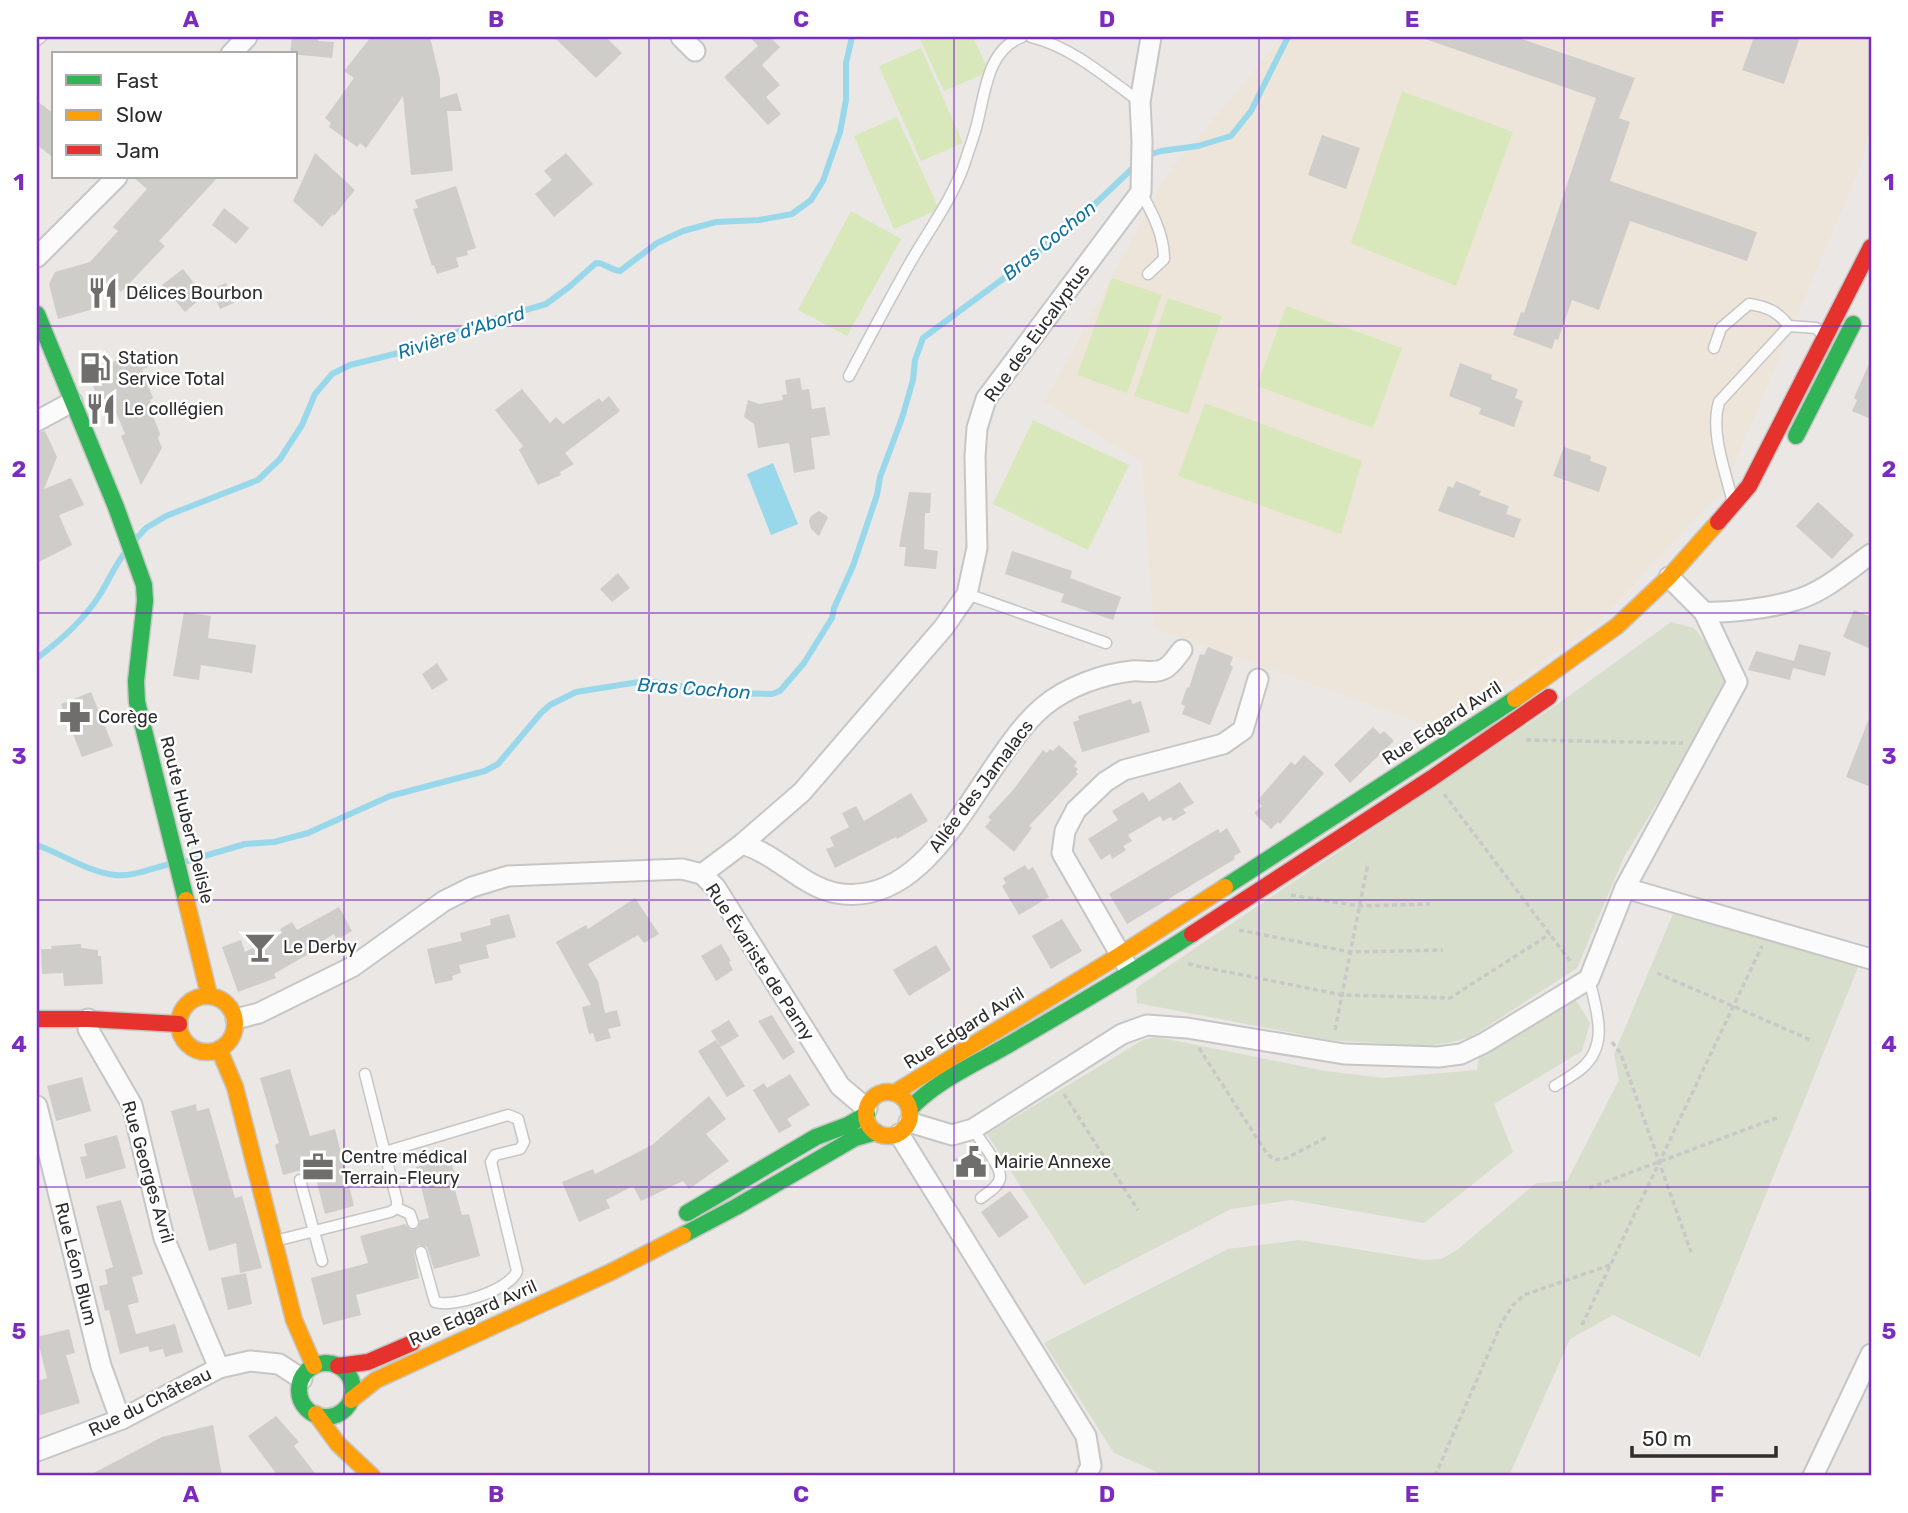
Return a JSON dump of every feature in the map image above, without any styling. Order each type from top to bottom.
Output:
[{"type":"street","points":[[233,52],[247,37]]},
{"type":"street","points":[[1141,192],[1143,141],[1140,102],[1151,37]]},
{"type":"street","points":[[37,257],[116,178]]},
{"type":"street","name":"Rue des Eucalyptus","points":[[702,874],[742,844],[802,792],[943,627],[967,594],[977,548],[977,428],[986,399],[1141,192]]},
{"type":"street","name":"Rue Edgard Avril","points":[[677,1218],[728,1191],[817,1137],[848,1125],[876,1103],[1120,955],[1544,680],[1617,626],[1678,586],[1749,485],[1871,247]]},
{"type":"street","points":[[1790,447],[1860,310]]},
{"type":"street","points":[[37,314],[72,402],[37,421]]},
{"type":"street","name":"Route Hubert Delisle","points":[[72,402],[116,507],[144,585],[145,601],[136,681],[137,702],[209,995]]},
{"type":"street","points":[[1749,511],[1766,491]]},
{"type":"street","points":[[1704,612],[1721,612],[1797,600],[1830,583],[1871,554]]},
{"type":"street","points":[[906,1122],[952,1135],[973,1129],[1122,1034],[1147,1025],[1187,1028],[1344,1054],[1438,1057],[1461,1054],[1484,1043],[1589,979],[1625,888],[1737,682],[1704,612],[1678,586]]},
{"type":"street","name":"Allée des Jamalacs","points":[[742,844],[761,849],[812,884],[834,893],[853,894],[891,887],[935,851],[1019,731],[1044,706],[1075,686],[1132,671],[1153,672],[1166,668],[1182,650]]},
{"type":"street","points":[[1131,973],[1062,853],[1065,831],[1076,810],[1105,782],[1124,770],[1223,744],[1243,730],[1258,679]]},
{"type":"street","name":"Rue Edgard Avril","points":[[906,1122],[918,1100],[1131,973],[1432,778],[1566,685]]},
{"type":"street","name":"Rue Évariste de Parny","points":[[236,1019],[259,1013],[352,967],[444,901],[472,887],[508,876],[682,869],[702,874],[716,888],[840,1086],[876,1103]]},
{"type":"street","points":[[1625,888],[1871,959]]},
{"type":"street","points":[[209,995],[226,1002],[236,1019],[232,1037],[219,1049],[201,1051],[185,1042],[179,1024],[180,1015],[191,1000],[209,995]]},
{"type":"street","points":[[37,1019],[179,1024]]},
{"type":"street","name":"Rue Georges Avril","points":[[88,1019],[88,1029],[132,1105],[164,1238],[219,1368]]},
{"type":"street","points":[[219,1049],[235,1087],[308,1373]]},
{"type":"street","points":[[906,1122],[887,1136],[876,1132],[868,1121],[876,1103],[904,1099],[906,1122],[1086,1436],[1091,1466],[1086,1476]]},
{"type":"street","name":"Rue Léon Blum","points":[[37,1106],[101,1366],[122,1419]]},
{"type":"street","name":"Rue Edgard Avril","points":[[349,1404],[376,1380],[611,1272],[736,1208],[855,1138],[876,1132]]},
{"type":"street","name":"Rue Edgard Avril","points":[[479,1313],[516,1296]]},
{"type":"street","name":"Rue Edgard Avril","points":[[338,1366],[368,1362],[431,1335]]},
{"type":"street","points":[[1813,1476],[1871,1354]]},
{"type":"street","name":"Rue du Château","points":[[37,1451],[122,1419],[219,1368],[250,1361],[279,1363],[308,1373]]},
{"type":"street","points":[[330,1363],[338,1366],[350,1377],[353,1384],[349,1404],[352,1433],[367,1471],[338,1444],[316,1414],[303,1404],[300,1387],[308,1373],[330,1363]]},
{"type":"street","points":[[316,1414],[332,1416],[349,1404]]},
{"type":"lane","points":[[849,376],[910,263],[959,182],[993,65],[1002,49],[1021,37]]},
{"type":"lane","points":[[1031,37],[1051,42],[1140,102]]},
{"type":"lane","points":[[1141,192],[1156,220],[1164,248],[1164,259],[1147,274]]},
{"type":"lane","points":[[1714,348],[1721,328],[1749,304],[1768,307],[1779,314],[1789,326],[1816,328],[1826,337]]},
{"type":"lane","points":[[1734,503],[1721,456],[1715,415],[1719,402],[1789,326]]},
{"type":"lane","points":[[967,594],[1106,643]]},
{"type":"lane","points":[[1555,1086],[1584,1067],[1595,1049],[1601,1031],[1589,979]]},
{"type":"lane","points":[[365,1074],[397,1208]]},
{"type":"lane","points":[[385,1152],[508,1115],[518,1119],[524,1142],[520,1149],[495,1155],[491,1162],[517,1271],[514,1278],[490,1293],[444,1305],[435,1302],[421,1252]]},
{"type":"lane","points":[[973,1129],[999,1170],[1000,1178],[996,1187],[981,1198]]},
{"type":"lane","points":[[300,1180],[322,1261]]},
{"type":"lane","points":[[275,1241],[397,1208]]},
{"type":"lane","points":[[397,1208],[410,1214],[413,1223]]},
{"type":"path","points":[[1518,740],[1703,744]]},
{"type":"path","points":[[1432,778],[1570,961]]},
{"type":"path","points":[[1335,1030],[1367,863]]},
{"type":"path","points":[[1289,894],[1359,906],[1430,904]]},
{"type":"path","points":[[1237,930],[1350,951],[1443,950]]},
{"type":"path","points":[[1582,1325],[1769,931]]},
{"type":"path","points":[[1186,963],[1342,995],[1450,998],[1550,934]]},
{"type":"path","points":[[1657,973],[1813,1041]]},
{"type":"path","points":[[1187,1028],[1267,1154],[1275,1160],[1287,1158],[1329,1136]]},
{"type":"path","points":[[1601,1031],[1621,1054],[1691,1252]]},
{"type":"path","points":[[1053,1077],[1138,1210]]},
{"type":"path","points":[[1589,1188],[1779,1117]]},
{"type":"path","points":[[1435,1476],[1502,1322],[1513,1305],[1524,1295],[1610,1265]]},
{"type":"shaded area","points":[[1282,37],[1871,37],[1871,125],[1861,165],[1724,488],[1596,625],[1442,730],[1154,628],[1142,462],[1045,402],[1166,176]]},
{"type":"green space","points":[[919,37],[973,37],[986,65],[984,74],[944,91]]},
{"type":"green space","points":[[921,48],[963,143],[921,161],[879,66]]},
{"type":"green space","points":[[1402,91],[1513,132],[1456,286],[1351,243]]},
{"type":"green space","points":[[897,117],[939,209],[894,229],[854,136]]},
{"type":"green space","points":[[851,211],[901,239],[847,336],[798,310]]},
{"type":"green space","points":[[1112,278],[1162,295],[1127,393],[1077,375]]},
{"type":"green space","points":[[1168,298],[1222,316],[1188,414],[1134,396]]},
{"type":"green space","points":[[1286,306],[1402,348],[1373,428],[1257,386]]},
{"type":"green space","points":[[1205,403],[1362,461],[1341,534],[1178,476]]},
{"type":"green space","points":[[1033,420],[1129,465],[1088,550],[993,504]]},
{"type":"green space","points":[[1671,622],[1694,628],[1722,662],[1725,681],[1719,702],[1624,857],[1577,968],[1471,1037],[1421,1046],[1330,1040],[1137,1003],[1136,988],[1555,706]]},
{"type":"green space","points":[[1673,914],[1859,965],[1700,1357],[1613,1315],[1570,1339],[1509,1476],[1166,1476],[1114,1453],[1044,1343],[1228,1249],[1299,1240],[1424,1260],[1441,1259],[1457,1250],[1536,1183],[1567,1181],[1619,1080],[1614,1054]]},
{"type":"green space","points":[[1574,997],[1590,1023],[1582,1051],[1494,1104],[1513,1152],[1424,1223],[1291,1200],[1231,1209],[1084,1285],[987,1134],[1143,1040],[1157,1037],[1325,1071],[1384,1078],[1477,1070],[1479,1056]]},
{"type":"water","points":[[773,463],[798,524],[771,535],[747,474]]},
{"type":"building","points":[[292,37],[318,37],[318,41],[334,42],[332,58],[290,52]]},
{"type":"building","points":[[371,37],[430,37],[440,79],[440,98],[457,93],[462,111],[447,111],[453,171],[411,175],[403,96],[366,148],[360,143],[357,147],[329,127],[331,123],[325,118],[354,78],[344,71]]},
{"type":"building","points":[[554,37],[606,37],[622,53],[596,78]]},
{"type":"building","points":[[750,37],[770,37],[780,47],[762,65],[780,85],[766,97],[781,114],[768,125],[724,77],[758,46]]},
{"type":"building","points":[[1516,37],[1635,78],[1619,118],[1630,122],[1610,181],[1757,232],[1747,261],[1630,221],[1599,310],[1572,300],[1558,340],[1555,339],[1552,349],[1513,335],[1521,312],[1524,313],[1596,98],[1425,39]]},
{"type":"building","points":[[1754,37],[1800,37],[1784,84],[1742,70]]},
{"type":"building","points":[[37,101],[52,112],[52,156],[37,145]]},
{"type":"building","points":[[1322,135],[1360,148],[1346,189],[1308,175]]},
{"type":"building","points":[[315,153],[355,190],[322,227],[293,201]]},
{"type":"building","points":[[566,153],[593,184],[554,217],[535,194],[552,180],[544,171]]},
{"type":"building","points":[[134,178],[217,178],[159,241],[165,246],[121,292],[118,289],[94,297],[97,308],[58,319],[49,284],[55,272],[90,262],[118,231],[113,227],[147,189]]},
{"type":"building","points":[[456,186],[476,248],[467,251],[468,255],[456,258],[459,267],[437,274],[413,209],[418,208],[415,200]]},
{"type":"building","points":[[224,208],[249,228],[236,244],[212,225]]},
{"type":"building","points":[[183,269],[204,296],[185,312],[162,285]]},
{"type":"building","points":[[226,283],[234,303],[220,309],[211,289]]},
{"type":"building","points":[[132,354],[148,367],[142,370],[153,398],[150,400],[153,407],[150,408],[160,434],[158,438],[162,448],[141,485],[121,436],[125,434],[111,400],[101,404],[89,377],[105,370],[103,366]]},
{"type":"building","points":[[1871,359],[1871,419],[1852,411],[1857,400],[1854,398]]},
{"type":"building","points":[[1460,363],[1492,375],[1491,379],[1518,389],[1515,398],[1523,401],[1514,427],[1479,414],[1481,408],[1449,396]]},
{"type":"building","points":[[800,378],[802,390],[809,389],[812,409],[825,407],[830,435],[811,438],[815,469],[794,473],[789,443],[758,448],[754,424],[744,417],[748,400],[759,404],[783,400],[782,395],[787,394],[785,380]]},
{"type":"building","points":[[522,389],[550,423],[556,417],[563,424],[599,398],[602,402],[609,396],[620,411],[565,453],[574,464],[560,472],[561,475],[538,485],[519,450],[523,446],[495,410]]},
{"type":"building","points":[[45,431],[57,457],[44,489],[71,478],[84,505],[59,515],[72,545],[37,563],[37,433]]},
{"type":"building","points":[[1564,447],[1591,456],[1590,461],[1607,467],[1599,492],[1553,476]]},
{"type":"building","points":[[1456,481],[1481,491],[1479,495],[1509,506],[1506,514],[1521,519],[1514,538],[1438,511],[1448,486],[1453,488]]},
{"type":"building","points":[[909,492],[931,493],[930,513],[925,513],[924,549],[938,551],[936,569],[904,566],[906,547],[899,547]]},
{"type":"building","points":[[1818,502],[1854,535],[1832,559],[1796,526]]},
{"type":"building","points":[[819,511],[828,517],[819,536],[811,529],[809,521],[811,516]]},
{"type":"building","points":[[1012,551],[1072,571],[1070,578],[1121,597],[1113,620],[1061,602],[1064,594],[1005,574]]},
{"type":"building","points":[[618,573],[630,588],[612,602],[600,589]]},
{"type":"building","points":[[1854,610],[1871,617],[1871,649],[1843,637]]},
{"type":"building","points":[[184,612],[211,616],[208,638],[256,645],[252,673],[201,665],[199,680],[173,676]]},
{"type":"building","points":[[1799,644],[1831,652],[1825,676],[1793,668],[1790,680],[1748,670],[1756,651],[1794,661]]},
{"type":"building","points":[[1208,647],[1233,657],[1230,665],[1233,667],[1210,725],[1182,714],[1185,706],[1181,704],[1200,654],[1204,655]]},
{"type":"building","points":[[437,663],[448,680],[432,690],[422,674]]},
{"type":"building","points":[[91,692],[113,746],[82,757],[61,704]]},
{"type":"building","points":[[1131,699],[1132,704],[1141,701],[1150,732],[1082,752],[1073,722],[1079,720],[1078,716]]},
{"type":"building","points":[[1871,716],[1871,787],[1846,777]]},
{"type":"building","points":[[1373,727],[1380,734],[1384,731],[1394,741],[1350,783],[1334,765]]},
{"type":"building","points":[[1059,745],[1077,762],[1074,766],[1078,769],[1078,774],[1029,826],[1032,828],[1014,852],[985,827],[991,820],[988,817],[1013,790],[1043,750],[1047,753]]},
{"type":"building","points":[[1304,755],[1324,773],[1280,824],[1278,822],[1271,829],[1254,813],[1262,806],[1257,801],[1291,762],[1295,765]]},
{"type":"building","points":[[1180,782],[1194,803],[1183,809],[1186,813],[1173,821],[1171,817],[1163,821],[1160,816],[1128,835],[1132,841],[1123,846],[1126,850],[1112,859],[1110,854],[1101,860],[1088,839],[1118,820],[1112,811],[1143,792],[1149,801]]},
{"type":"building","points":[[911,793],[928,821],[835,868],[826,849],[834,846],[830,837],[849,827],[842,813],[856,806],[864,821]]},
{"type":"building","points":[[1227,828],[1241,852],[1234,856],[1235,859],[1127,924],[1109,894],[1218,829],[1220,833]]},
{"type":"building","points":[[1025,865],[1028,870],[1033,867],[1049,897],[1019,915],[1002,886],[1006,883],[1003,878]]},
{"type":"building","points":[[635,898],[659,934],[644,943],[638,935],[588,964],[598,981],[605,1013],[617,1010],[621,1026],[608,1029],[611,1038],[596,1042],[593,1033],[589,1034],[582,1007],[591,1005],[556,942],[586,925],[588,929]]},
{"type":"building","points":[[339,907],[352,931],[337,940],[334,934],[308,950],[310,953],[274,974],[276,978],[238,992],[222,947],[241,940],[245,952],[282,933],[280,929],[292,922],[297,930]]},
{"type":"building","points":[[509,914],[516,937],[486,945],[489,958],[459,965],[461,973],[452,976],[453,980],[435,984],[427,949],[462,941],[460,933],[491,925],[490,919]]},
{"type":"building","points":[[1062,919],[1082,951],[1051,969],[1032,936]]},
{"type":"building","points":[[81,944],[81,948],[98,950],[103,984],[64,986],[63,973],[42,974],[41,949]]},
{"type":"building","points":[[721,944],[733,970],[716,981],[701,956]]},
{"type":"building","points":[[936,945],[951,970],[909,996],[893,970]]},
{"type":"building","points":[[772,1015],[795,1052],[783,1060],[758,1021]]},
{"type":"building","points":[[729,1020],[739,1036],[721,1047],[711,1031]]},
{"type":"building","points":[[716,1040],[745,1086],[727,1097],[698,1051]]},
{"type":"building","points":[[290,1069],[310,1136],[335,1129],[354,1206],[325,1214],[313,1167],[283,1175],[275,1145],[279,1143],[260,1078]]},
{"type":"building","points":[[790,1074],[810,1105],[787,1119],[792,1126],[779,1133],[753,1090],[764,1083],[767,1088]]},
{"type":"building","points":[[82,1077],[91,1111],[56,1121],[47,1086]]},
{"type":"building","points":[[709,1096],[726,1119],[706,1134],[729,1161],[689,1189],[683,1181],[641,1201],[633,1186],[606,1200],[610,1208],[579,1222],[562,1182],[593,1169],[595,1174],[652,1145]]},
{"type":"building","points":[[196,1104],[197,1111],[209,1108],[235,1198],[242,1196],[262,1268],[240,1273],[236,1243],[209,1251],[171,1111]]},
{"type":"building","points":[[117,1135],[126,1168],[86,1179],[80,1157],[87,1156],[84,1144]]},
{"type":"building","name":"Mairie Annexe","points":[[976,1147],[987,1163],[965,1177],[954,1160]]},
{"type":"building","points":[[450,1158],[455,1175],[451,1176],[462,1215],[469,1214],[480,1256],[434,1269],[427,1247],[418,1245],[414,1253],[419,1278],[356,1295],[361,1315],[323,1325],[311,1278],[368,1263],[360,1236],[405,1224],[411,1230],[418,1228],[420,1220],[429,1218],[416,1167]]},
{"type":"building","points":[[1010,1191],[1029,1217],[999,1238],[981,1212]]},
{"type":"building","points":[[121,1200],[143,1274],[132,1277],[139,1302],[128,1305],[136,1334],[175,1324],[183,1352],[165,1357],[163,1349],[150,1352],[148,1346],[120,1354],[109,1310],[105,1311],[99,1286],[108,1284],[105,1270],[113,1267],[96,1206]]},
{"type":"building","points":[[246,1273],[252,1304],[228,1310],[221,1278]]},
{"type":"building","points":[[69,1329],[75,1353],[66,1355],[80,1403],[37,1416],[37,1381],[47,1378],[37,1337]]},
{"type":"building","points":[[276,1416],[299,1442],[294,1446],[317,1476],[278,1476],[248,1436]]},
{"type":"building","points":[[213,1425],[222,1476],[88,1476],[162,1437]]},
{"type":"waterway","name":"Rivière d'Abord","points":[[135,540],[146,528],[166,516],[258,480],[280,459],[302,425],[315,394],[332,374],[350,365],[415,349],[477,324],[546,304],[596,263],[620,271],[657,243],[683,231],[716,222],[759,220],[792,214],[811,200],[823,181],[840,132],[846,100],[846,63],[852,37]]},
{"type":"waterway","name":"Bras Cochon","points":[[1145,156],[1198,146],[1231,136],[1251,111],[1288,37]]},
{"type":"waterway","name":"Bras Cochon","points":[[184,862],[245,844],[274,842],[308,833],[390,796],[485,771],[498,764],[550,705],[576,692],[645,681],[726,693],[772,694],[780,691],[804,663],[832,618],[877,495],[880,477],[902,418],[913,380],[915,360],[923,338],[1074,224],[1137,164]]},
{"type":"waterway","name":"Rivière d'Abord","points":[[37,658],[63,638],[86,614],[124,554]]},
{"type":"waterway","name":"Bras Cochon","points":[[37,845],[85,867],[115,875],[136,873],[170,864]]},
{"type":"traffic: fast","points":[[37,314],[116,507],[144,585],[145,601],[136,681],[137,702],[186,900]]},
{"type":"traffic: fast","points":[[1796,436],[1853,324]]},
{"type":"traffic: fast","points":[[1225,887],[1515,699]]},
{"type":"traffic: fast","points":[[910,1109],[943,1082],[1101,991],[1192,934]]},
{"type":"traffic: fast","points":[[687,1213],[816,1137],[848,1125],[867,1114]]},
{"type":"traffic: fast","points":[[683,1235],[855,1138],[876,1132]]},
{"type":"traffic: fast","points":[[326,1363],[345,1371],[353,1390],[345,1409],[326,1417],[307,1409],[299,1390],[307,1371],[326,1363]]},
{"type":"traffic: slow","points":[[1515,699],[1617,626],[1669,577],[1718,522]]},
{"type":"traffic: slow","points":[[894,1093],[1120,955],[1225,887]]},
{"type":"traffic: slow","points":[[186,900],[209,995]]},
{"type":"traffic: slow","points":[[201,996],[213,996],[227,1004],[235,1018],[235,1024],[233,1035],[227,1044],[213,1052],[201,1052],[184,1040],[179,1030],[179,1018],[191,1001],[201,996]]},
{"type":"traffic: slow","points":[[219,1049],[235,1087],[294,1320],[314,1366]]},
{"type":"traffic: slow","points":[[888,1092],[903,1099],[910,1114],[903,1129],[888,1136],[873,1129],[866,1114],[873,1099],[888,1092]]},
{"type":"traffic: slow","points":[[351,1400],[376,1380],[611,1272],[683,1235]]},
{"type":"traffic: slow","points":[[316,1414],[338,1444],[372,1476]]},
{"type":"traffic: jam","points":[[1718,522],[1749,486],[1871,247]]},
{"type":"traffic: jam","points":[[1192,934],[1432,778],[1549,697]]},
{"type":"traffic: jam","points":[[37,1019],[179,1024]]},
{"type":"traffic: jam","points":[[338,1366],[368,1362],[412,1343]]},
{"type":"place","name":"Délices Bourbon","points":[[103,293]]},
{"type":"place","name":"Station Service Total","points":[[95,368]]},
{"type":"place","name":"Le collégien","points":[[101,409]]},
{"type":"place","name":"Corège","points":[[75,717]]},
{"type":"place","name":"Le Derby","points":[[260,947]]},
{"type":"place","name":"Mairie Annexe","points":[[971,1162]]},
{"type":"place","name":"Centre médical Terrain-Fleury","points":[[318,1167]]}]
